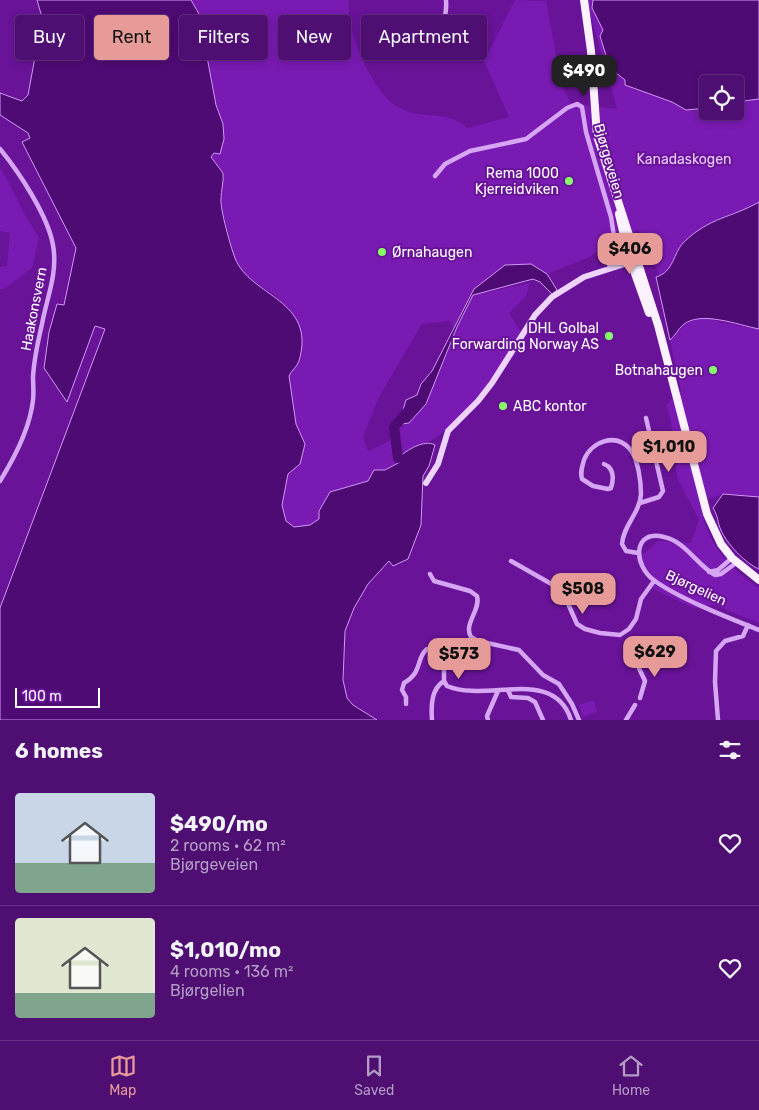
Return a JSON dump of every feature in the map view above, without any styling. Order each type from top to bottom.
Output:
[{"type":"main road","name":"Bjørgeveien","points":[[584,0],[591,51],[597,136],[615,193],[632,259],[662,339],[707,514],[721,544],[734,560],[759,580]]},
{"type":"street","points":[[446,0],[446,15]]},
{"type":"street","name":"Bjørgeveien","points":[[435,176],[445,164],[470,151],[526,139],[567,108],[577,104],[582,107],[586,132],[611,217],[614,236],[604,251],[610,267]]},
{"type":"street","name":"Haakonsvern","points":[[0,149],[14,167],[40,211],[51,237],[54,260],[54,277],[42,322],[34,370],[33,400],[17,450],[0,480]]},
{"type":"street","points":[[426,483],[438,464],[448,430],[478,401],[492,383],[535,315],[552,297],[570,286],[632,259]]},
{"type":"street","points":[[640,503],[659,497],[663,490],[646,418]]},
{"type":"street","name":"Bjørgelien","points":[[604,464],[608,466],[613,475],[611,488],[602,489],[588,484],[582,479],[581,469],[585,458],[595,444],[606,440],[616,441],[630,449],[635,458],[640,485],[640,503],[622,544],[626,550],[638,553]]},
{"type":"street","name":"Bjørgelien","points":[[734,560],[722,574],[715,575],[709,572],[680,544],[663,536],[647,539],[640,546],[638,553],[640,564],[654,581],[759,630]]},
{"type":"street","points":[[511,561],[562,590],[577,624],[600,633],[620,634],[629,629],[636,619],[641,599],[654,581]]},
{"type":"street","points":[[430,574],[434,581],[461,588],[477,596],[478,604],[468,629],[471,637],[478,641],[519,650],[542,675],[559,684],[572,704],[578,720]]},
{"type":"street","points":[[718,720],[715,682],[716,651],[725,641],[743,636],[748,625]]},
{"type":"street","points":[[406,704],[406,697],[402,690],[404,683],[413,677],[419,669],[422,654],[427,649],[432,650],[444,662],[444,681],[447,686],[462,691],[508,690],[549,692],[564,705],[571,720]]},
{"type":"street","points":[[640,654],[636,662],[645,680],[640,698]]},
{"type":"street","points":[[432,720],[433,695],[438,685],[444,681]]},
{"type":"street","points":[[508,690],[511,697],[528,698],[535,702],[543,720]]},
{"type":"street","points":[[488,720],[487,716],[498,691]]},
{"type":"street","points":[[626,720],[635,705]]},
{"type":"green space","name":"Kanadaskogen","points":[[191,0],[349,0],[349,15],[278,15],[278,60],[351,60],[351,23],[361,60],[381,91],[391,102],[410,112],[452,119],[460,122],[467,128],[509,117],[484,61],[487,60],[487,55],[515,0],[546,1],[562,87],[571,103],[617,109],[587,3],[587,0],[593,0],[592,9],[603,30],[605,54],[609,67],[635,90],[643,90],[692,111],[699,108],[699,120],[744,120],[744,101],[759,99],[759,202],[744,211],[722,217],[682,244],[673,264],[661,276],[659,276],[648,242],[638,230],[601,248],[590,257],[547,274],[536,266],[474,289],[453,329],[451,321],[422,324],[379,397],[363,437],[368,451],[389,441],[396,416],[402,413],[400,420],[405,425],[426,404],[457,327],[473,295],[530,283],[526,296],[509,313],[526,340],[496,379],[463,415],[432,440],[403,454],[395,465],[383,470],[374,470],[368,481],[337,490],[319,519],[310,525],[294,527],[286,521],[282,505],[288,474],[300,464],[305,443],[296,424],[289,376],[300,328],[290,311],[275,295],[249,278],[235,260],[220,201],[223,173],[211,157],[214,153],[220,153],[224,139],[223,124],[216,105],[205,60],[268,60],[268,15],[195,15]]},
{"type":"green space","points":[[0,168],[39,237],[32,268],[4,289],[0,289],[0,267],[7,266],[10,233],[0,231]]},
{"type":"green space","points":[[709,317],[719,322],[759,329],[759,497],[724,494],[701,501],[706,528],[719,551],[737,572],[759,588],[759,623],[714,605],[694,608],[653,589],[654,577],[636,561],[658,541],[691,543],[699,520],[677,477],[671,422],[666,405],[681,391],[670,340],[686,324]]},
{"type":"green space","points":[[594,700],[597,712],[583,717],[579,705]]},
{"type":"shaded area","points":[[37,0],[191,0],[199,14],[179,15],[179,60],[208,60],[216,105],[223,124],[224,139],[220,154],[214,153],[211,157],[223,173],[221,204],[231,246],[235,258],[243,271],[291,311],[299,324],[302,340],[299,361],[289,376],[296,424],[305,444],[300,464],[288,474],[282,505],[286,521],[294,527],[310,525],[319,519],[319,511],[330,492],[368,481],[374,470],[385,470],[400,462],[398,458],[416,446],[426,443],[435,445],[429,466],[423,476],[421,525],[408,559],[393,566],[389,561],[368,584],[354,608],[345,631],[343,680],[347,698],[353,705],[377,720],[0,720],[0,608],[105,329],[95,326],[67,402],[44,368],[49,332],[57,304],[64,305],[76,248],[22,142],[30,138],[28,133],[0,115],[0,93],[22,101],[28,95],[34,60],[84,60],[84,15],[41,15]]},
{"type":"shaded area","points":[[593,0],[759,0],[759,99],[744,101],[744,75],[699,75],[699,109],[686,110],[672,102],[625,85],[625,80],[606,65],[608,62],[600,36],[603,30],[592,8]]},
{"type":"shaded area","points":[[759,202],[759,329],[719,320],[699,319],[683,325],[670,340],[656,277],[662,275],[670,267],[680,246],[703,227]]},
{"type":"shaded area","points":[[531,264],[547,274],[557,290],[552,294],[540,282],[533,279],[473,295],[457,327],[426,404],[409,423],[402,424],[400,420],[406,400],[417,395],[421,384],[432,371],[474,289],[505,265]]},
{"type":"shaded area","points":[[723,494],[759,497],[759,569],[748,563],[737,552],[727,541],[721,530],[713,508]]},
{"type":"waterway","points":[[398,458],[394,427],[407,412]]},
{"type":"place","name":"Rema 1000 Kjerreidviken","points":[[569,181]]},
{"type":"place","name":"Ørnahaugen","points":[[382,252]]},
{"type":"place","name":"DHL Golbal Forwarding Norway AS","points":[[609,336]]},
{"type":"place","name":"Botnahaugen","points":[[713,370]]},
{"type":"place","name":"ABC kontor","points":[[503,406]]}]
